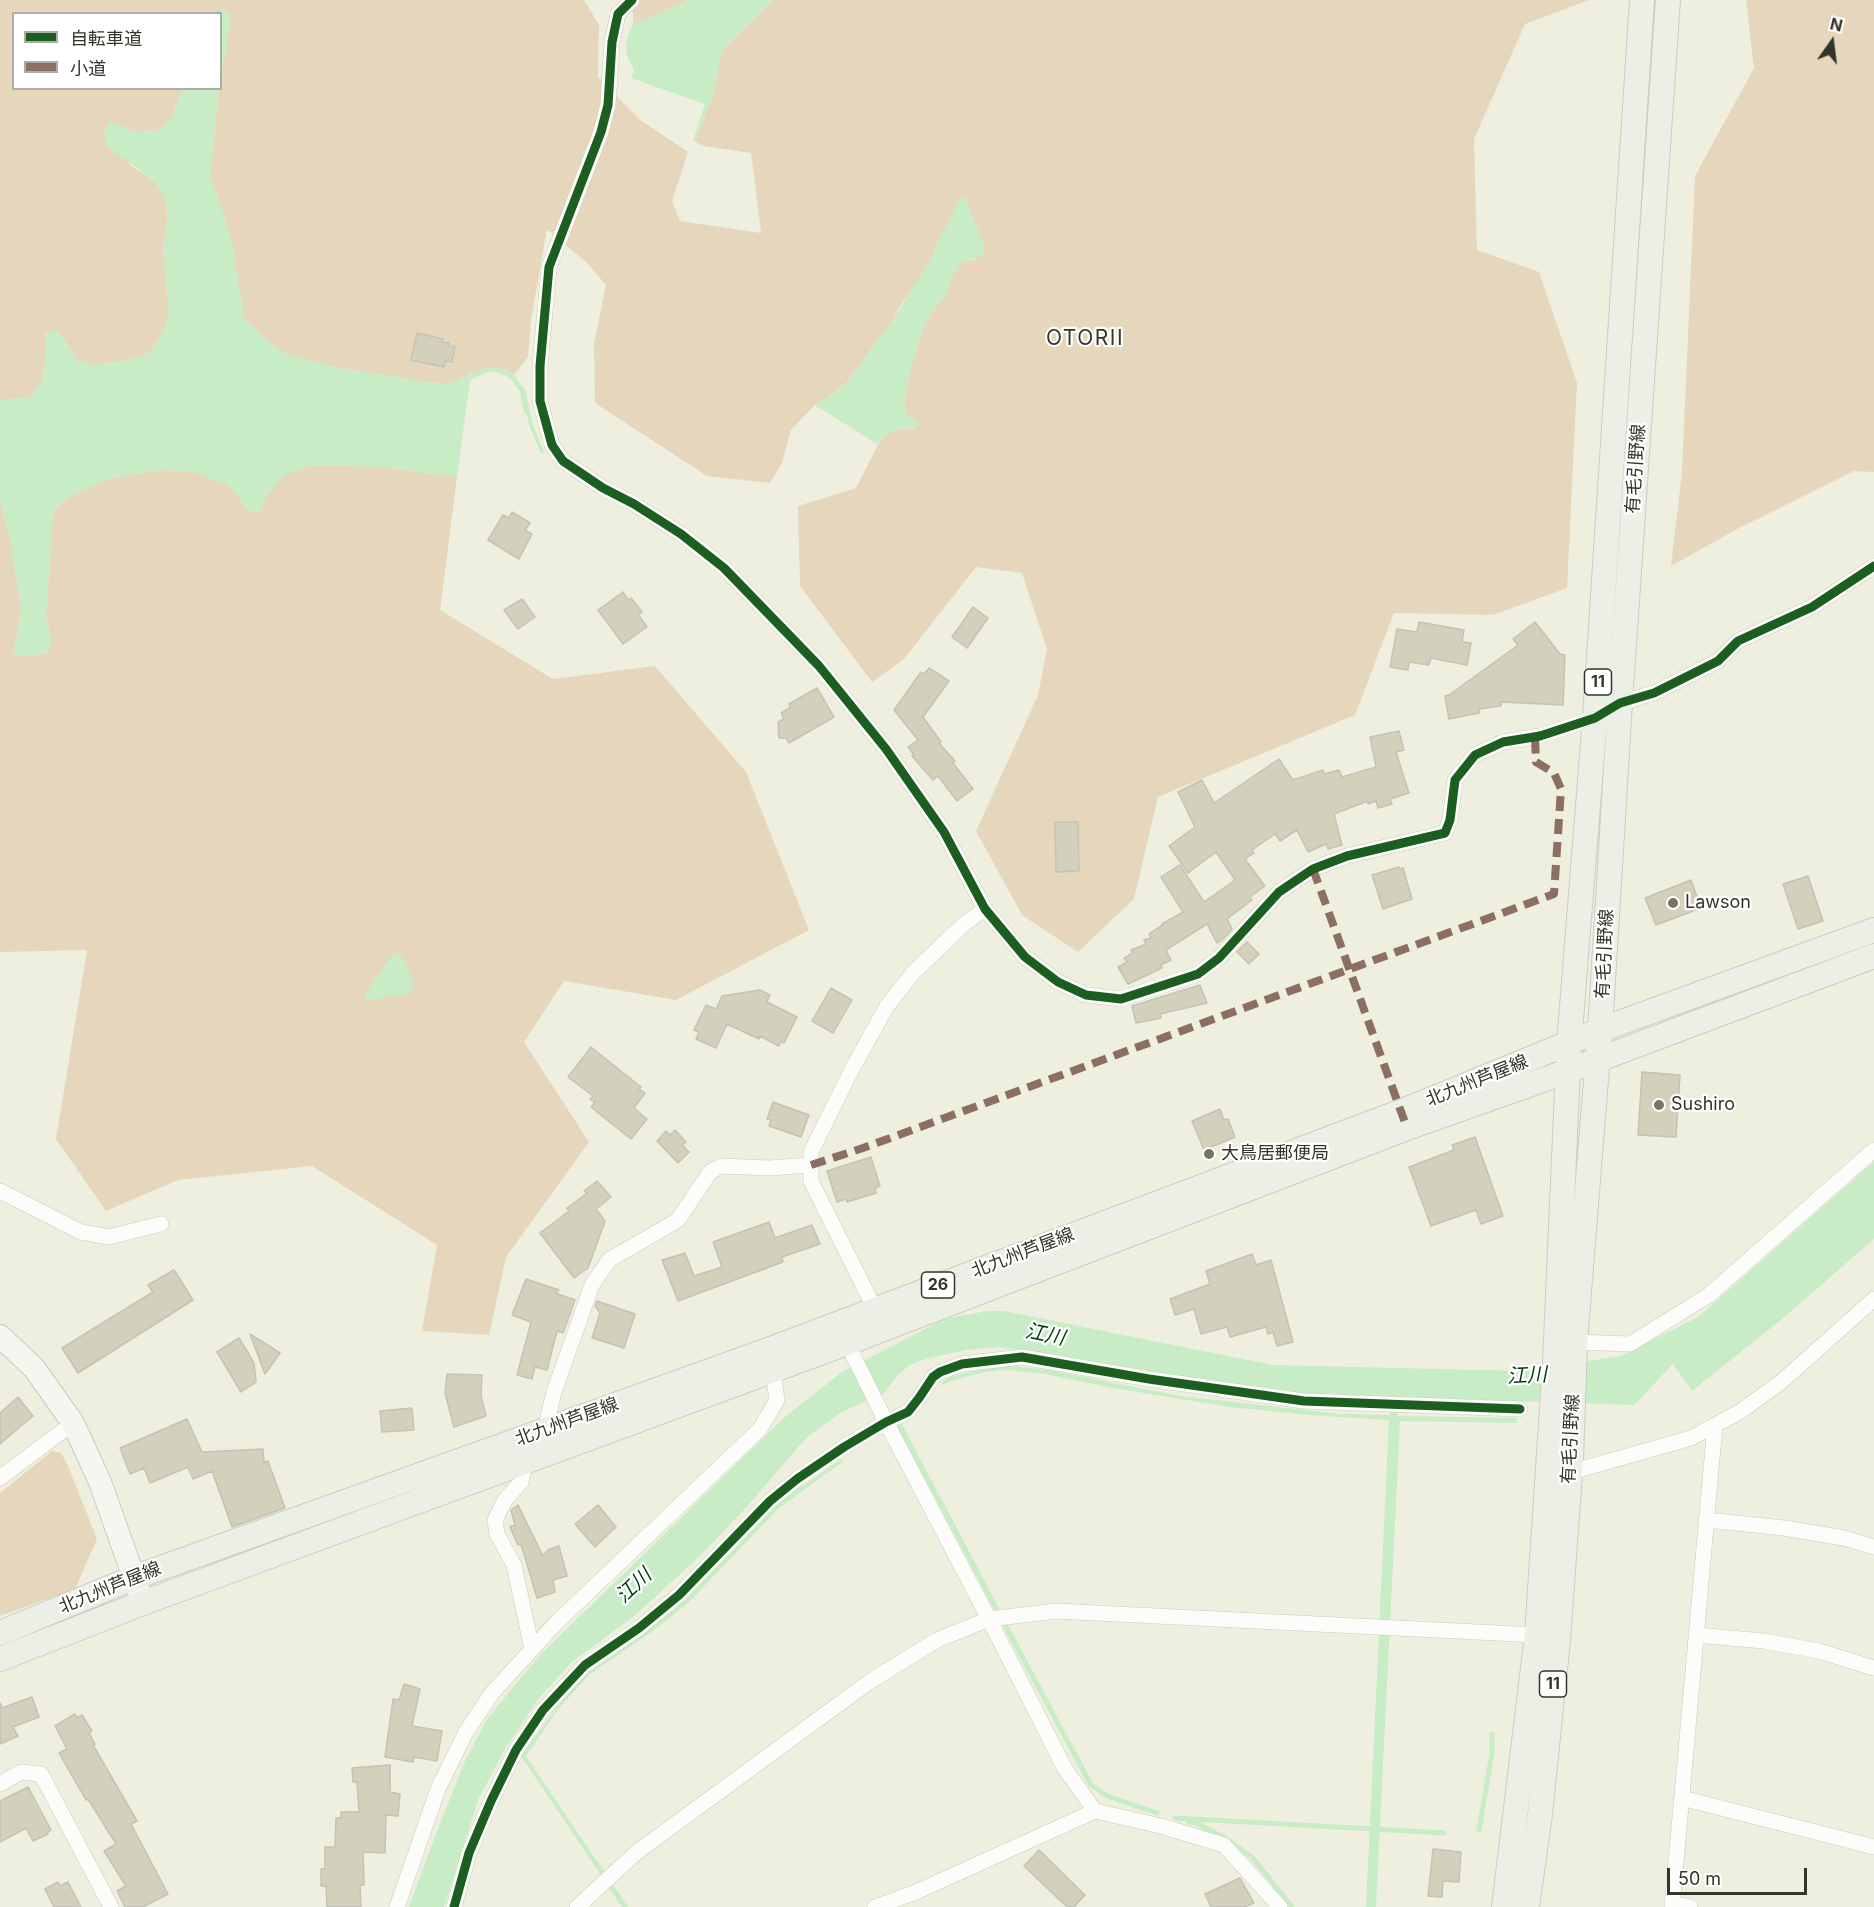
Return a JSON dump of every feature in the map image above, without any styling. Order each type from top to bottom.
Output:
[{"type":"main road","name":"有毛引野線","points":[[1568,1355],[1569,1044],[1595,718],[1642,0]]},
{"type":"main road","name":"有毛引野線","points":[[1504,1907],[1559,1469],[1600,1030],[1668,0]]},
{"type":"main road","name":"北九州芦屋線","points":[[0,1659],[143,1603],[525,1461],[770,1360],[875,1309],[1400,1112],[1600,1030],[1874,930]]},
{"type":"main road","name":"北九州芦屋線","points":[[0,1633],[133,1578],[545,1430],[770,1360],[853,1354],[1407,1128],[1568,1071],[1874,956]]},
{"type":"main road","name":"有毛引野線","points":[[1527,1907],[1540,1814],[1558,1640],[1559,1469]]},
{"type":"street","points":[[632,0],[618,14],[612,42],[608,105],[601,132],[549,267],[540,366],[540,401],[552,445],[563,461],[603,488],[634,504],[681,534],[724,568],[819,666],[886,749],[944,832],[985,909],[1025,957],[1058,982],[1086,995],[1121,999],[1198,974],[1219,958],[1279,892],[1313,869],[1347,856],[1445,833],[1450,820],[1455,780],[1475,755],[1503,742],[1540,736],[1595,718],[1620,703],[1654,693],[1718,661],[1738,641],[1812,607],[1874,566]]},
{"type":"street","points":[[875,1309],[811,1181],[811,1152],[852,1069],[887,1006],[913,973],[964,924],[985,909]]},
{"type":"street","points":[[1568,1355],[1630,1344],[1709,1295],[1874,1150]]},
{"type":"street","points":[[545,1430],[554,1392],[592,1285],[609,1260],[678,1220],[710,1172],[721,1166],[770,1168],[811,1165]]},
{"type":"street","points":[[0,1191],[81,1232],[109,1237],[161,1224]]},
{"type":"street","points":[[1559,1469],[1691,1438],[1741,1411],[1780,1383],[1874,1299]]},
{"type":"street","points":[[0,1336],[34,1368],[73,1423],[100,1482],[143,1603]]},
{"type":"street","points":[[853,1354],[1065,1769],[1095,1811]]},
{"type":"street","points":[[454,1907],[469,1853],[491,1801],[516,1750],[543,1710],[585,1665],[639,1628],[679,1595],[770,1501],[797,1479],[844,1447],[908,1412],[933,1377],[940,1372],[962,1364],[1022,1357],[1149,1379],[1304,1401],[1520,1409]]},
{"type":"street","points":[[397,1907],[438,1789],[466,1732],[492,1693],[557,1622],[760,1429],[777,1400],[770,1360]]},
{"type":"street","points":[[0,1478],[73,1423]]},
{"type":"street","points":[[1690,1907],[1672,1905],[1715,1425]]},
{"type":"street","points":[[525,1461],[521,1482],[505,1500],[495,1520],[497,1534],[514,1565],[532,1649]]},
{"type":"street","points":[[1706,1520],[1784,1528],[1844,1538],[1874,1546]]},
{"type":"street","points":[[577,1907],[637,1852],[869,1682],[937,1640],[989,1618],[1056,1611],[1537,1635]]},
{"type":"street","points":[[1696,1635],[1764,1641],[1819,1651],[1874,1668]]},
{"type":"street","points":[[0,1784],[21,1772],[41,1774],[111,1907]]},
{"type":"street","points":[[1682,1798],[1874,1847]]},
{"type":"street","points":[[875,1907],[916,1892],[1095,1811],[1161,1826],[1224,1845],[1280,1907]]},
{"type":"shaded area","points":[[0,0],[584,0],[599,25],[598,77],[639,119],[688,152],[672,201],[680,221],[761,233],[751,153],[704,146],[695,142],[714,91],[721,54],[726,46],[773,0],[1589,0],[1525,24],[1474,139],[1477,250],[1539,272],[1577,383],[1567,588],[1493,615],[1394,613],[1355,715],[1158,797],[1134,899],[1078,952],[1022,915],[976,831],[1038,695],[1047,649],[1022,573],[976,567],[904,659],[872,682],[800,586],[798,506],[856,488],[882,437],[897,429],[915,428],[916,421],[907,415],[904,403],[910,371],[922,331],[931,313],[946,295],[951,278],[961,262],[976,259],[984,244],[968,203],[944,231],[918,281],[847,382],[815,405],[791,430],[782,463],[770,483],[707,476],[595,403],[594,344],[606,285],[587,263],[547,229],[531,320],[528,357],[514,375],[502,368],[472,373],[447,385],[339,368],[282,353],[244,319],[231,238],[210,175],[219,90],[222,90],[222,71],[231,15],[223,7],[220,12],[12,12],[12,90],[183,90],[171,118],[163,127],[154,131],[134,132],[110,121],[130,165],[156,182],[165,198],[168,217],[163,248],[169,312],[164,331],[151,352],[126,361],[95,365],[77,360],[67,343],[45,332],[42,381],[29,397],[0,401]]},
{"type":"shaded area","points":[[627,0],[687,0],[633,25],[633,11]]},
{"type":"shaded area","points":[[1746,0],[1874,0],[1874,472],[1854,471],[1739,528],[1671,566],[1682,472],[1695,176],[1754,68]]},
{"type":"shaded area","points":[[311,465],[384,467],[457,477],[440,610],[553,679],[655,666],[746,772],[809,930],[676,1000],[564,981],[524,1042],[589,1142],[506,1257],[489,1335],[422,1331],[437,1245],[312,1166],[178,1180],[106,1211],[56,1139],[87,950],[0,952],[0,502],[11,543],[21,608],[13,653],[51,641],[46,616],[53,511],[67,498],[107,479],[161,470],[194,472],[230,485],[249,510],[268,494],[282,476]]},
{"type":"shaded area","points":[[52,1451],[61,1453],[68,1466],[97,1539],[75,1589],[0,1616],[0,1493]]},
{"type":"water","points":[[687,0],[773,0],[726,46],[721,54],[714,91],[695,142],[693,141],[705,104],[631,78],[634,69],[627,56],[626,44],[633,25]]},
{"type":"water","points":[[223,7],[231,15],[222,71],[222,12],[220,12]]},
{"type":"water","points":[[183,90],[219,90],[210,175],[231,238],[244,319],[282,353],[339,368],[447,385],[487,367],[502,368],[514,375],[525,390],[533,425],[544,452],[541,453],[524,412],[520,392],[511,379],[505,375],[488,372],[470,380],[457,477],[384,467],[311,465],[282,476],[268,494],[259,514],[249,511],[229,485],[194,472],[161,470],[107,479],[67,498],[53,511],[46,616],[51,641],[48,653],[25,657],[13,653],[21,608],[11,543],[0,502],[0,401],[29,397],[42,381],[45,333],[56,330],[77,360],[95,365],[126,361],[151,352],[164,331],[169,312],[163,248],[168,217],[165,198],[156,182],[106,146],[104,130],[110,121],[134,132],[154,131],[163,127],[171,118]]},
{"type":"water","points":[[961,197],[966,197],[969,210],[982,238],[984,250],[982,256],[961,263],[951,278],[946,295],[931,313],[922,331],[910,371],[904,403],[907,415],[920,425],[919,427],[897,429],[882,437],[877,444],[815,405],[847,382],[894,318],[934,254]]},
{"type":"water","points":[[398,953],[411,976],[414,987],[411,994],[376,1000],[366,999],[365,995],[380,971],[393,955]]},
{"type":"water","name":"江川","points":[[1874,1162],[1874,1239],[1782,1319],[1692,1391],[1673,1364],[1634,1405],[1397,1397],[1397,1416],[1517,1418],[1517,1423],[1400,1421],[1376,1907],[1366,1907],[1389,1420],[1230,1407],[1113,1388],[1045,1374],[1007,1370],[985,1372],[943,1385],[941,1382],[950,1377],[973,1371],[1011,1366],[1049,1370],[1180,1396],[1341,1414],[1390,1415],[1390,1397],[1288,1394],[998,1347],[965,1350],[911,1364],[897,1376],[884,1393],[842,1412],[808,1436],[743,1511],[699,1557],[633,1617],[572,1662],[539,1698],[505,1749],[479,1798],[444,1907],[409,1907],[465,1761],[487,1719],[541,1654],[785,1417],[842,1372],[944,1319],[987,1311],[1004,1311],[1273,1365],[1521,1371],[1621,1356],[1698,1317]]},
{"type":"water","points":[[842,1459],[844,1461],[779,1508],[689,1602],[653,1631],[590,1674],[559,1708],[526,1756],[628,1907],[622,1907],[521,1756],[561,1702],[586,1673],[643,1634],[684,1600],[782,1500]]},
{"type":"building","points":[[417,333],[443,339],[442,342],[449,343],[448,346],[455,347],[452,362],[445,361],[444,367],[411,360]]},
{"type":"building","points":[[512,512],[530,523],[525,530],[532,534],[519,559],[488,540],[503,515],[509,518]]},
{"type":"building","points":[[623,592],[628,600],[631,598],[642,612],[638,614],[647,627],[623,644],[598,610]]},
{"type":"building","points":[[522,599],[535,617],[518,629],[504,610]]},
{"type":"building","points":[[973,607],[988,618],[967,648],[952,637]]},
{"type":"building","points":[[1419,622],[1464,630],[1462,642],[1471,643],[1467,665],[1431,658],[1429,665],[1409,662],[1408,670],[1390,667],[1397,629],[1417,632]]},
{"type":"building","points":[[1535,622],[1560,654],[1565,655],[1563,705],[1501,702],[1501,706],[1479,709],[1479,713],[1449,719],[1445,696],[1518,645],[1513,639]]},
{"type":"building","points":[[929,668],[949,681],[923,717],[973,789],[957,801],[938,776],[933,780],[912,756],[914,755],[908,747],[918,740],[894,710],[921,672],[924,674]]},
{"type":"building","points":[[817,688],[834,717],[789,743],[786,738],[779,738],[778,722],[784,719],[781,713],[791,707],[789,704]]},
{"type":"building","points":[[1399,731],[1404,750],[1396,752],[1409,793],[1390,799],[1392,804],[1378,808],[1376,801],[1368,804],[1368,801],[1334,814],[1342,845],[1328,849],[1326,844],[1308,852],[1297,830],[1280,841],[1275,834],[1252,850],[1254,853],[1245,859],[1265,886],[1250,897],[1252,900],[1227,919],[1232,929],[1223,939],[1217,943],[1207,924],[1166,950],[1171,960],[1161,965],[1162,968],[1128,984],[1118,967],[1127,962],[1124,958],[1133,953],[1131,950],[1146,944],[1144,940],[1151,938],[1149,934],[1183,912],[1161,877],[1180,865],[1204,902],[1235,880],[1216,852],[1188,873],[1169,846],[1195,827],[1178,792],[1202,780],[1214,803],[1279,759],[1293,780],[1323,770],[1324,774],[1339,770],[1342,777],[1376,767],[1370,737]]},
{"type":"building","points":[[1055,822],[1078,822],[1079,871],[1056,872]]},
{"type":"building","points":[[1399,867],[1403,868],[1412,899],[1383,909],[1372,875]]},
{"type":"building","points":[[1808,876],[1823,921],[1798,929],[1783,884]]},
{"type":"building","name":"Lawson","points":[[1691,880],[1701,908],[1656,925],[1645,898]]},
{"type":"building","points":[[1247,942],[1259,954],[1249,964],[1237,952]]},
{"type":"building","points":[[1200,985],[1207,1003],[1160,1014],[1161,1018],[1136,1023],[1132,1006]]},
{"type":"building","points":[[831,988],[852,1000],[833,1033],[812,1021]]},
{"type":"building","points":[[760,990],[770,995],[767,1002],[797,1017],[784,1043],[781,1041],[779,1046],[760,1036],[759,1039],[727,1024],[716,1048],[696,1039],[699,1032],[694,1030],[706,1005],[716,1009],[722,996]]},
{"type":"building","points":[[591,1047],[641,1087],[639,1089],[645,1093],[634,1108],[647,1119],[631,1139],[591,1107],[595,1102],[590,1099],[593,1096],[568,1077]]},
{"type":"building","name":"Sushiro","points":[[1642,1072],[1680,1075],[1676,1137],[1638,1135]]},
{"type":"building","points":[[773,1102],[809,1115],[801,1137],[769,1126],[771,1120],[767,1119]]},
{"type":"building","points":[[1220,1109],[1224,1120],[1228,1119],[1235,1137],[1204,1150],[1192,1121]]},
{"type":"building","points":[[675,1130],[686,1142],[682,1145],[689,1152],[678,1163],[657,1141],[666,1131],[670,1135]]},
{"type":"building","points":[[1475,1137],[1503,1216],[1481,1224],[1476,1210],[1431,1226],[1409,1167],[1454,1150],[1452,1145]]},
{"type":"building","points":[[871,1157],[880,1186],[875,1188],[876,1193],[847,1202],[846,1199],[837,1202],[827,1171]]},
{"type":"building","points":[[597,1181],[611,1197],[596,1209],[605,1221],[588,1268],[574,1278],[540,1233],[569,1211],[567,1208],[587,1193],[584,1191]]},
{"type":"building","points":[[769,1222],[775,1238],[812,1225],[820,1244],[782,1257],[783,1262],[678,1301],[662,1260],[685,1253],[694,1276],[722,1267],[713,1242]]},
{"type":"building","points":[[1252,1254],[1256,1265],[1271,1260],[1293,1342],[1277,1346],[1273,1332],[1268,1334],[1266,1327],[1230,1337],[1227,1327],[1201,1334],[1194,1309],[1175,1315],[1170,1299],[1210,1284],[1206,1271]]},
{"type":"building","points":[[174,1270],[193,1300],[78,1373],[62,1348],[153,1292],[148,1285]]},
{"type":"building","points":[[526,1279],[559,1290],[555,1293],[575,1300],[563,1333],[557,1331],[547,1370],[535,1367],[532,1379],[517,1375],[531,1322],[512,1315]]},
{"type":"building","points":[[597,1301],[635,1314],[624,1348],[592,1338],[600,1313],[595,1306]]},
{"type":"building","points":[[250,1334],[280,1353],[265,1374]]},
{"type":"building","points":[[239,1338],[254,1363],[256,1382],[241,1392],[217,1352]]},
{"type":"building","points":[[447,1374],[482,1375],[481,1396],[486,1416],[454,1427],[445,1393]]},
{"type":"building","points":[[18,1397],[33,1416],[0,1444],[0,1413]]},
{"type":"building","points":[[412,1408],[414,1430],[382,1432],[380,1411]]},
{"type":"building","points":[[187,1419],[202,1452],[263,1449],[264,1463],[268,1461],[285,1508],[232,1527],[212,1471],[193,1479],[188,1467],[150,1483],[144,1468],[130,1474],[120,1448]]},
{"type":"building","points":[[518,1505],[543,1556],[548,1550],[559,1546],[567,1576],[553,1580],[555,1592],[537,1598],[521,1544],[518,1545],[510,1527],[515,1525],[511,1510]]},
{"type":"building","points":[[598,1505],[616,1527],[595,1547],[575,1524]]},
{"type":"building","points":[[404,1684],[420,1689],[412,1726],[442,1731],[437,1761],[414,1757],[413,1762],[385,1757],[393,1699],[399,1700]]},
{"type":"building","points":[[32,1697],[39,1717],[13,1727],[18,1736],[0,1744],[0,1703],[2,1708]]},
{"type":"building","points":[[75,1714],[77,1718],[82,1715],[92,1731],[89,1733],[95,1744],[93,1745],[137,1821],[131,1824],[168,1894],[143,1907],[125,1907],[117,1891],[126,1886],[104,1851],[116,1844],[88,1799],[86,1800],[59,1753],[67,1749],[55,1726]]},
{"type":"building","points":[[390,1765],[390,1792],[400,1794],[398,1816],[386,1815],[385,1853],[363,1852],[364,1885],[360,1885],[361,1907],[327,1907],[326,1886],[321,1886],[321,1869],[325,1869],[325,1847],[335,1847],[336,1818],[341,1818],[341,1812],[359,1812],[357,1782],[353,1782],[352,1768]]},
{"type":"building","points":[[28,1787],[51,1830],[48,1834],[33,1841],[26,1828],[0,1842],[0,1801]]},
{"type":"building","points":[[1433,1849],[1461,1852],[1459,1882],[1443,1881],[1442,1897],[1428,1896]]},
{"type":"building","points":[[1039,1850],[1085,1895],[1074,1907],[1067,1907],[1024,1866]]},
{"type":"building","points":[[1240,1878],[1254,1903],[1245,1907],[1211,1907],[1205,1894]]},
{"type":"building","points":[[58,1882],[60,1886],[68,1882],[81,1907],[54,1907],[45,1889]]},
{"type":"waterway","points":[[900,1426],[996,1608]]},
{"type":"waterway","points":[[1004,1623],[1091,1785],[1107,1796],[1157,1813]]},
{"type":"waterway","points":[[1479,1830],[1492,1753],[1492,1734]]},
{"type":"waterway","points":[[1175,1818],[1444,1833]]},
{"type":"waterway","points":[[1188,1821],[1225,1838],[1253,1858],[1292,1907]]},
{"type":"marked path","points":[[811,1165],[863,1148],[1554,894],[1561,789],[1554,773],[1536,762],[1535,737]]},
{"type":"marked path","points":[[1313,869],[1407,1128]]},
{"type":"cycle path","points":[[632,0],[618,14],[612,42],[608,105],[601,132],[549,267],[540,366],[540,401],[552,445],[563,461],[603,488],[634,504],[681,534],[724,568],[819,666],[886,749],[944,832],[985,909],[1025,957],[1058,982],[1086,995],[1121,999],[1198,974],[1219,958],[1279,892],[1313,869],[1347,856],[1445,833],[1450,820],[1455,780],[1475,755],[1503,742],[1540,736],[1595,718],[1620,703],[1654,693],[1718,661],[1738,641],[1812,607],[1874,566]]},
{"type":"cycle path","points":[[454,1907],[469,1853],[491,1801],[516,1750],[543,1710],[585,1665],[639,1628],[679,1595],[770,1501],[797,1479],[844,1447],[908,1412],[933,1377],[940,1372],[962,1364],[1022,1357],[1149,1379],[1304,1401],[1520,1409]]},
{"type":"place","name":"Lawson","points":[[1673,903]]},
{"type":"place","name":"Sushiro","points":[[1659,1105]]},
{"type":"place","name":"大鳥居郵便局","points":[[1209,1154]]},
{"type":"district","name":"OTORII","points":[[1085,339]]}]
